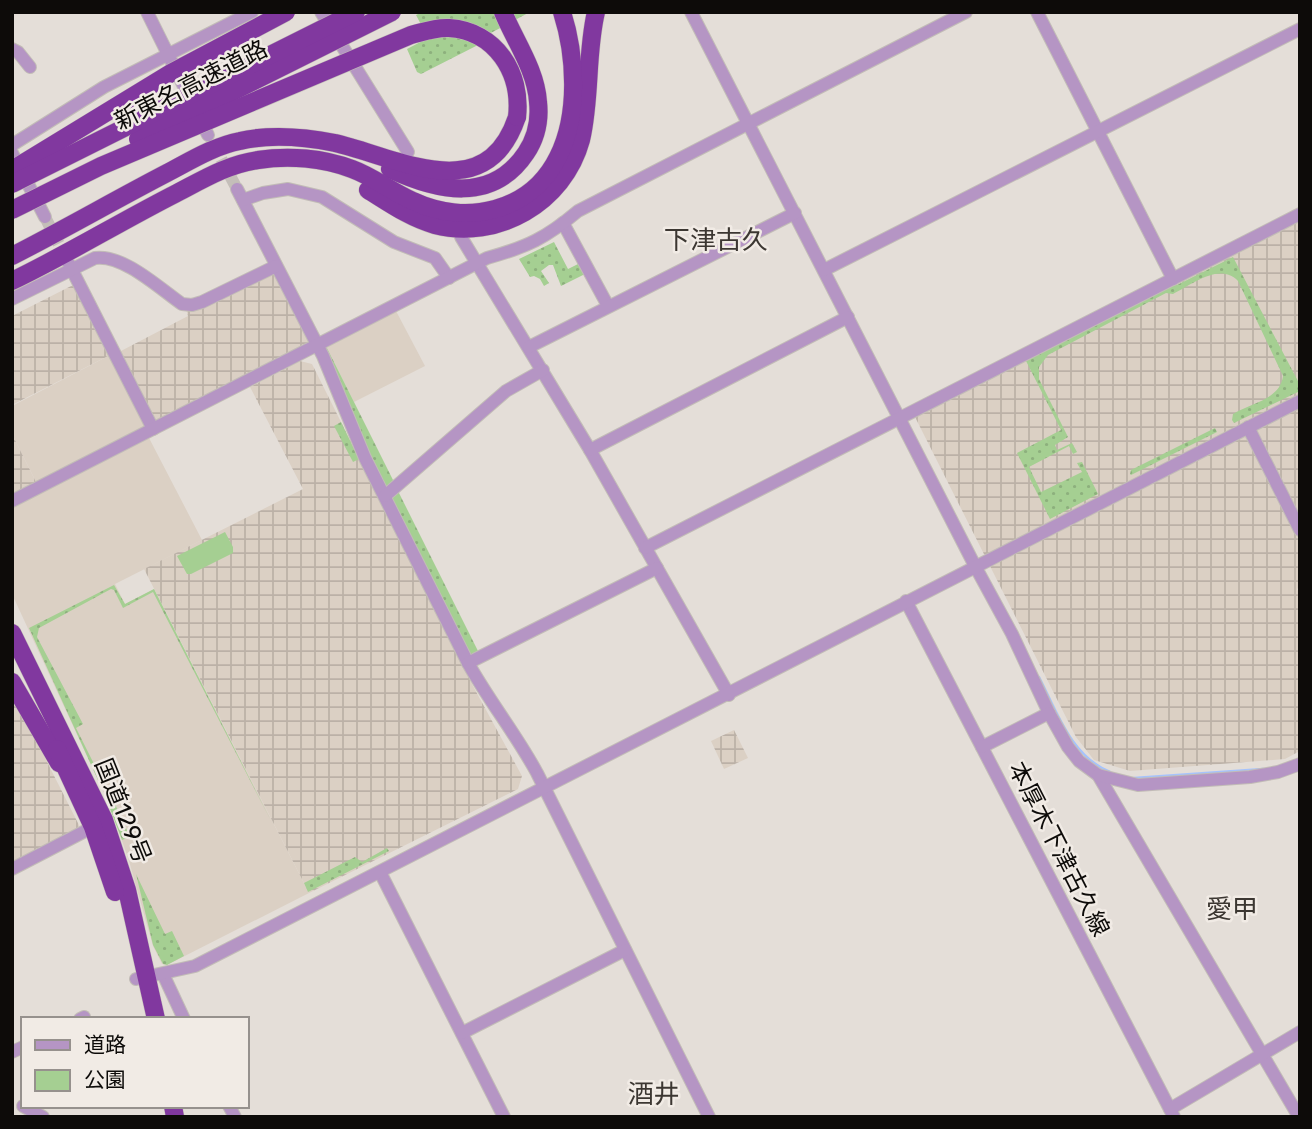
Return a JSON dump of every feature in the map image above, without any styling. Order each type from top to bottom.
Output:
[{"type":"highway","points":[[12,170],[171,74],[286,12]]},
{"type":"highway","name":"新東名高速道路","points":[[12,184],[356,12]]},
{"type":"highway","name":"新東名高速道路","points":[[12,202],[391,12]]},
{"type":"highway","points":[[337,144],[421,182],[447,188],[472,188],[495,182],[514,168],[529,149],[537,125],[538,103],[534,80],[503,12]]},
{"type":"highway","points":[[12,281],[220,171],[236,165],[278,158],[312,159],[351,168],[414,202],[453,214],[491,212],[522,199],[545,178],[555,163],[568,126],[572,83],[570,50],[562,12]]},
{"type":"highway","points":[[312,159],[346,175],[418,219],[434,225],[481,228],[513,219],[540,203],[571,167],[584,123],[596,12]]},
{"type":"highway","points":[[12,210],[101,166],[411,35],[449,28],[482,38],[495,47],[505,59],[515,79],[519,102],[513,130],[486,162],[459,171],[430,170],[337,144],[296,138],[242,140],[209,151],[12,256]]},
{"type":"highway","points":[[12,244],[62,220],[108,203]]},
{"type":"highway","points":[[12,268],[70,239],[118,223]]},
{"type":"highway","points":[[12,623],[32,672]]},
{"type":"highway","name":"国道129号","points":[[12,633],[104,820],[127,890],[149,977],[156,1017]]},
{"type":"highway","name":"国道129号","points":[[12,658],[81,799],[149,977],[145,1017]]},
{"type":"highway","points":[[12,682],[81,799]]},
{"type":"street","points":[[147,12],[208,135]]},
{"type":"street","points":[[12,145],[104,87],[252,12]]},
{"type":"street","points":[[321,12],[408,152]]},
{"type":"street","points":[[691,12],[752,121],[795,213],[827,269],[848,317],[903,416],[1049,713],[1079,761],[1098,775],[1138,785],[1250,776],[1278,772],[1300,764]]},
{"type":"street","points":[[12,501],[487,258],[524,248],[547,236],[578,211],[966,12]]},
{"type":"street","points":[[1037,12],[1174,279]]},
{"type":"street","points":[[827,269],[1300,29]]},
{"type":"street","points":[[12,49],[18,52],[30,67]]},
{"type":"street","points":[[12,153],[45,217]]},
{"type":"street","points":[[449,278],[435,258],[394,242],[322,197],[288,189],[240,195],[318,346],[336,384],[354,434],[468,663],[513,731],[544,788],[709,1117]]},
{"type":"street","points":[[529,347],[795,213]]},
{"type":"street","points":[[645,548],[1300,214]]},
{"type":"street","points":[[563,223],[608,306]]},
{"type":"street","points":[[461,237],[590,450],[729,695]]},
{"type":"street","points":[[12,299],[70,266],[95,258],[115,259],[182,303],[192,305],[276,266]]},
{"type":"street","points":[[70,266],[153,429]]},
{"type":"street","points":[[590,450],[848,317]]},
{"type":"street","points":[[385,496],[506,391],[542,370]]},
{"type":"street","points":[[182,1017],[149,977],[195,966],[1300,401]]},
{"type":"street","points":[[1248,427],[1300,530]]},
{"type":"street","points":[[468,663],[657,568]]},
{"type":"street","name":"本厚木下津古久線","points":[[906,601],[1172,1113]]},
{"type":"street","points":[[982,747],[1049,713]]},
{"type":"street","points":[[1098,775],[1300,1117]]},
{"type":"street","points":[[12,869],[93,827]]},
{"type":"street","points":[[380,872],[505,1117]]},
{"type":"street","points":[[462,1034],[625,950]]},
{"type":"street","points":[[1172,1113],[1300,1032]]},
{"type":"street","points":[[27,1108],[43,1117]]},
{"type":"shaded area","points":[[1300,218],[1300,587],[1297,589],[1300,594],[1300,751],[1285,759],[1130,771],[1094,760],[1076,737],[914,415]]},
{"type":"shaded area","points":[[274,272],[310,343],[159,422],[154,420],[119,352],[188,316],[186,309]]},
{"type":"shaded area","points":[[73,285],[112,354],[12,405],[12,316]]},
{"type":"shaded area","points":[[396,311],[425,366],[354,402],[326,346]]},
{"type":"shaded area","points":[[112,354],[146,428],[37,484],[12,434],[12,406]]},
{"type":"shaded area","points":[[300,361],[312,364],[473,686],[522,776],[518,789],[309,893],[144,569],[303,489],[250,387]]},
{"type":"shaded area","points":[[12,434],[37,484],[12,496]]},
{"type":"shaded area","points":[[149,438],[202,540],[115,584],[125,604],[154,589],[309,893],[167,965],[162,964],[153,946],[110,806],[12,594],[12,508]]},
{"type":"shaded area","points":[[12,701],[38,744],[82,831],[12,867]]},
{"type":"shaded area","points":[[734,730],[748,758],[724,769],[711,741]]},
{"type":"green space","points":[[422,12],[530,12],[487,35],[478,45],[421,74],[417,72],[407,49],[428,38],[416,15]]},
{"type":"green space","points":[[554,242],[568,269],[580,263],[585,274],[561,286],[553,265],[549,265],[541,271],[549,283],[544,286],[540,279],[530,277],[519,259]]},
{"type":"green space","points":[[1233,257],[1300,385],[1300,391],[1234,423],[1233,414],[1270,396],[1281,384],[1283,376],[1238,281],[1231,276],[1215,274],[1173,294],[1166,293],[1048,355],[1039,367],[1039,379],[1068,437],[1055,445],[1057,450],[1072,443],[1077,452],[1073,454],[1069,446],[1029,467],[1041,492],[1082,472],[1077,463],[1082,462],[1098,494],[1050,519],[1017,453],[1061,430],[1025,359],[1175,283],[1177,285]]},
{"type":"green space","points":[[325,344],[395,484],[384,488],[323,345]]},
{"type":"green space","points":[[341,422],[359,459],[353,462],[334,426]]},
{"type":"green space","points":[[1215,428],[1217,432],[1130,474],[1131,470]]},
{"type":"green space","points":[[397,489],[479,653],[470,655],[390,494]]},
{"type":"green space","points":[[225,532],[233,547],[233,553],[187,574],[177,556]]},
{"type":"green space","points":[[114,585],[125,604],[154,589],[271,821],[153,592],[123,608],[111,589],[39,628],[37,637],[83,724],[76,728],[100,776],[106,774],[106,784],[103,778],[98,780],[29,628]]},
{"type":"green space","points":[[109,791],[130,837],[122,840],[104,793]]},
{"type":"green space","points":[[387,848],[389,851],[308,892],[304,883],[355,857],[362,862]]},
{"type":"green space","points":[[136,874],[165,934],[172,931],[184,956],[167,965],[163,964],[153,945]]},
{"type":"waterway","points":[[1039,677],[1075,744],[1096,765],[1110,772]]},
{"type":"waterway","points":[[1134,778],[1263,769]]},
{"type":"tunnel","points":[[213,143],[237,189]]},
{"type":"tunnel","points":[[45,217],[67,260]]},
{"type":"district","name":"下津古久","points":[[716,240]]},
{"type":"district","name":"愛甲","points":[[1232,909]]},
{"type":"district","name":"酒井","points":[[654,1094]]}]
